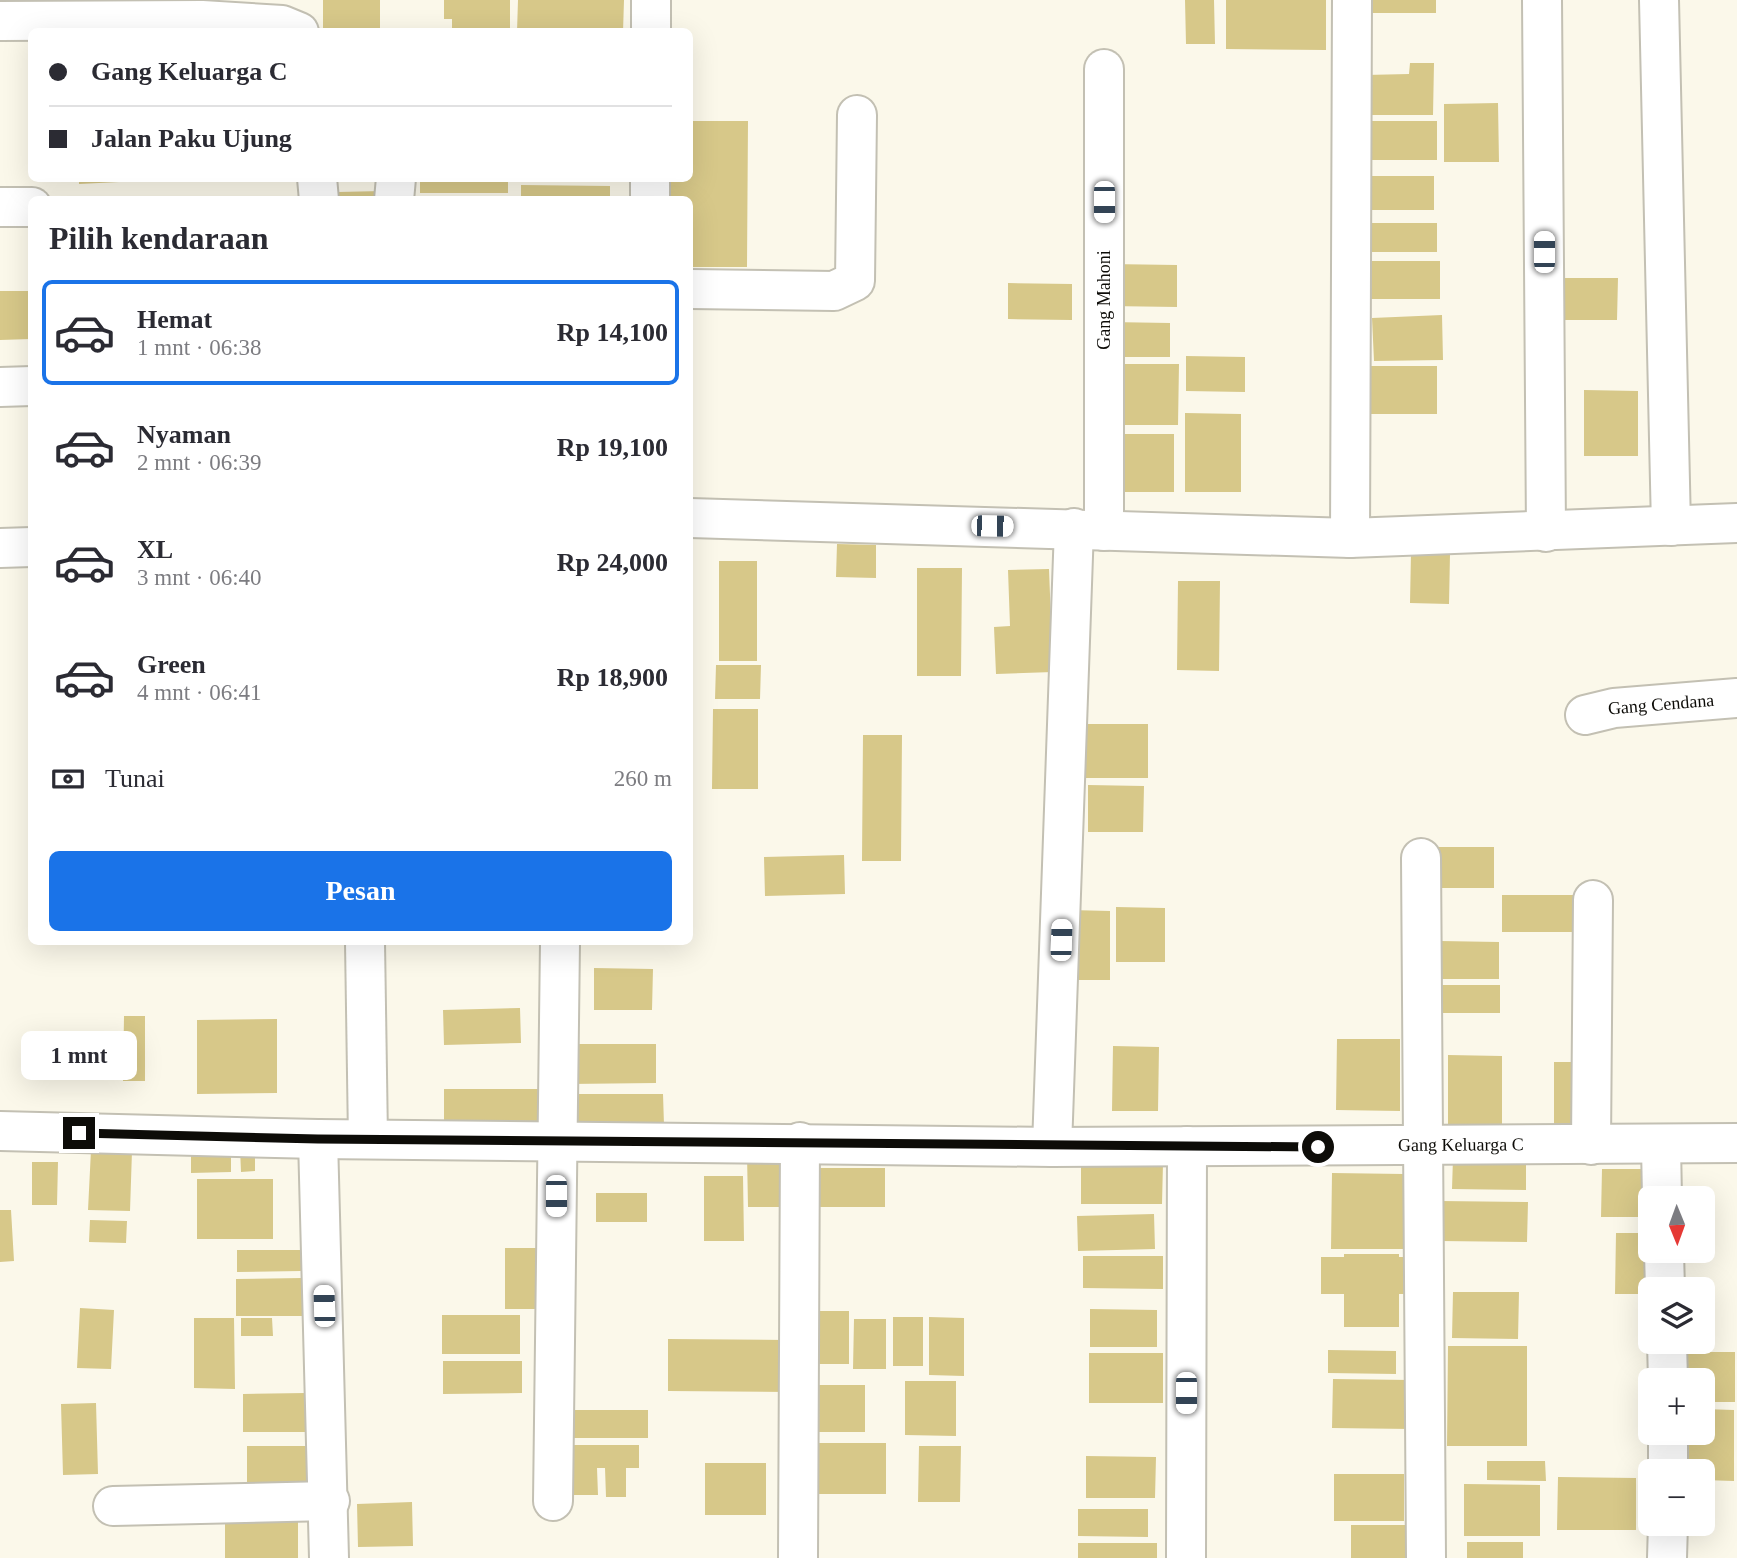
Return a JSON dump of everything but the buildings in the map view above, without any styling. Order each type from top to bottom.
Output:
[{"type":"street","points":[[651,0],[651,28]]},
{"type":"street","points":[[1350,538],[1352,0]]},
{"type":"street","points":[[1542,0],[1546,532]]},
{"type":"street","points":[[1659,0],[1671,526]]},
{"type":"street","points":[[0,20],[202,20],[282,24],[290,28]]},
{"type":"street","name":"Gang Mahoni","points":[[1052,1147],[1089,530],[1104,69]]},
{"type":"street","points":[[693,289],[834,291],[855,281],[857,115]]},
{"type":"street","points":[[0,207],[28,207]]},
{"type":"street","points":[[0,387],[28,386]]},
{"type":"street","points":[[693,518],[1350,538],[1737,523]]},
{"type":"street","points":[[0,548],[28,547]]},
{"type":"street","name":"Gang Cendana","points":[[1585,715],[1614,708],[1737,698]]},
{"type":"street","points":[[1421,858],[1426,1558]]},
{"type":"street","points":[[1591,1145],[1593,900]]},
{"type":"street","points":[[365,945],[368,1139]]},
{"type":"street","points":[[553,1501],[560,945]]},
{"type":"street","name":"Gang Keluarga C","points":[[0,1131],[318,1139],[800,1142],[1052,1147],[1423,1147],[1737,1143]]},
{"type":"street","points":[[318,1139],[330,1501],[329,1558]]},
{"type":"street","points":[[798,1558],[800,1142]]},
{"type":"street","points":[[1661,1145],[1662,1186]]},
{"type":"street","points":[[1186,1558],[1187,1146]]},
{"type":"street","points":[[113,1506],[330,1501]]},
{"type":"street","points":[[1667,1558],[1668,1536]]},
{"type":"route","points":[[79,1133],[318,1139],[800,1142],[1052,1147],[1318,1147]]}]
